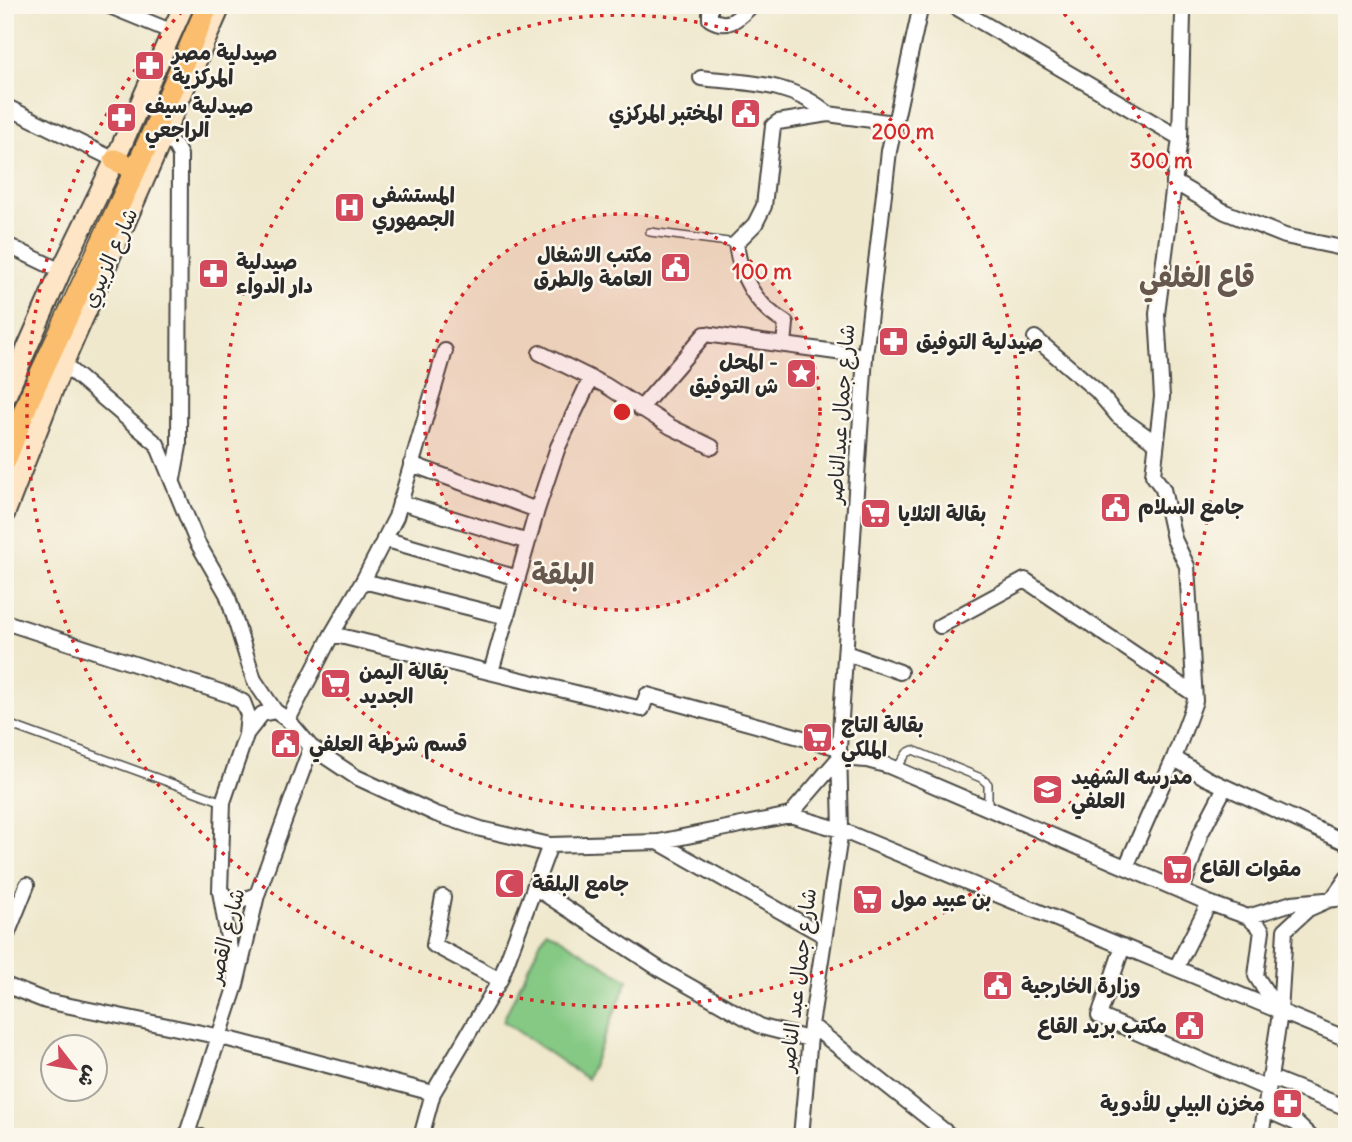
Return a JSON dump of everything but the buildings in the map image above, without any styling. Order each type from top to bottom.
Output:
[{"type":"main road","name":"شارع الزبيري","points":[[5,428],[120,162],[184,5]]},
{"type":"main road","name":"شارع الزبيري","points":[[6,394],[61,271],[120,162],[195,5]]},
{"type":"main road","name":"شارع الزبيري","points":[[5,513],[208,5]]},
{"type":"main road","name":"شارع الزبيري","points":[[5,461],[29,399],[221,5]]},
{"type":"street","points":[[107,5],[173,32]]},
{"type":"street","points":[[710,5],[710,19],[718,24],[737,20],[752,5]]},
{"type":"street","name":"شارع جمال عبدالناصر","points":[[841,830],[839,753],[865,356],[889,151],[921,5]]},
{"type":"street","points":[[952,5],[1181,138]]},
{"type":"street","points":[[1126,867],[1174,758],[1195,701],[1187,566],[1174,538],[1163,489],[1153,475],[1162,397],[1157,314],[1181,138],[1183,14]]},
{"type":"street","points":[[701,78],[782,87],[803,96],[828,114]]},
{"type":"street","points":[[5,106],[120,162]]},
{"type":"street","points":[[785,345],[786,323],[771,314],[746,284],[736,243],[755,224],[764,206],[773,126],[778,122],[828,114],[894,123]]},
{"type":"street","points":[[158,134],[175,146],[180,156],[178,446],[173,480]]},
{"type":"street","points":[[1174,182],[1225,212],[1285,236],[1347,249]]},
{"type":"street","points":[[5,244],[61,271]]},
{"type":"street","points":[[640,409],[705,334],[865,356]]},
{"type":"street","points":[[1035,338],[1097,391],[1118,416],[1156,443]]},
{"type":"street","points":[[288,720],[396,517],[445,351]]},
{"type":"street","points":[[540,353],[606,385],[640,409],[712,447]]},
{"type":"street","points":[[63,364],[157,444],[197,542],[227,594],[254,680],[275,712],[288,720],[311,747],[356,777],[415,805],[481,829],[550,845],[658,842],[790,815],[841,830],[1347,1039]]},
{"type":"street","points":[[491,672],[537,510],[558,447],[591,378]]},
{"type":"street","points":[[411,464],[537,510]]},
{"type":"street","points":[[400,502],[528,542]]},
{"type":"street","points":[[384,539],[518,578]]},
{"type":"street","points":[[940,626],[1025,580],[1194,694]]},
{"type":"street","points":[[363,581],[507,617]]},
{"type":"street","points":[[5,622],[230,695],[243,702],[248,715],[246,735],[223,802],[220,891],[236,985]]},
{"type":"street","points":[[332,634],[642,709],[647,695],[896,769],[1209,903],[1248,917],[1262,930],[1256,976],[1280,1013]]},
{"type":"street","points":[[846,653],[900,672]]},
{"type":"street","points":[[246,735],[262,714],[275,712]]},
{"type":"street","name":"شارع القصر","points":[[192,1136],[236,985],[257,895],[311,747]]},
{"type":"street","points":[[790,815],[839,753]]},
{"type":"street","points":[[1174,758],[1206,778],[1347,843]]},
{"type":"street","points":[[1182,891],[1201,833],[1225,787]]},
{"type":"street","name":"شارع جمال عبد الناصر","points":[[802,1137],[810,1032],[841,830]]},
{"type":"street","points":[[658,842],[823,936]]},
{"type":"street","points":[[421,1137],[433,1093],[500,980],[550,845]]},
{"type":"street","points":[[1340,898],[1347,878]]},
{"type":"street","points":[[5,940],[27,885]]},
{"type":"street","points":[[534,887],[661,970],[762,1027],[810,1032],[952,1137]]},
{"type":"street","points":[[220,891],[239,902],[257,895]]},
{"type":"street","points":[[443,897],[434,945],[500,980]]},
{"type":"street","points":[[1248,917],[1292,903],[1340,898]]},
{"type":"street","points":[[1261,1137],[1280,1013],[1284,930],[1308,909],[1340,898]]},
{"type":"street","points":[[1177,968],[1209,903]]},
{"type":"street","points":[[1123,946],[1099,1016],[1269,1083],[1347,1108]]},
{"type":"street","points":[[6,988],[46,1000],[220,1037],[433,1093]]},
{"type":"street","points":[[1264,1109],[1296,1123],[1311,1137]]},
{"type":"lane","points":[[650,232],[736,243]]},
{"type":"lane","points":[[5,723],[223,802]]},
{"type":"lane","points":[[896,769],[907,753],[913,750],[981,778],[988,784],[988,808]]},
{"type":"green space","points":[[546,930],[628,980],[587,1079],[503,1021]]},
{"type":"place","name":"صيدلية مصر المركزية","points":[[149,65]]},
{"type":"place","name":"المختبر المركزي","points":[[746,113]]},
{"type":"place","name":"صيدلية سيف الراجعي","points":[[122,118]]},
{"type":"place","name":"المستشفى الجمهوري","points":[[349,207]]},
{"type":"place","name":"مكتب الاشغال العامة والطرق","points":[[675,267]]},
{"type":"place","name":"صيدلية دار الدواء","points":[[213,274]]},
{"type":"place","name":"صيدلية التوفيق","points":[[893,342]]},
{"type":"place","name":"المحل - ش التوفيق","points":[[801,374]]},
{"type":"place","name":"جامع السلام","points":[[1115,507]]},
{"type":"place","name":"بقالة الثلايا","points":[[875,514]]},
{"type":"place","name":"بقالة اليمن الجديد","points":[[336,684]]},
{"type":"place","name":"بقالة التاج الملكي","points":[[818,737]]},
{"type":"place","name":"قسم شرطة العلفي","points":[[286,744]]},
{"type":"place","name":"مدرسه الشهيد العلفي","points":[[1048,789]]},
{"type":"place","name":"مقوات القاع","points":[[1177,869]]},
{"type":"place","name":"جامع البلقة","points":[[509,884]]},
{"type":"place","name":"بن عبيد مول","points":[[868,899]]},
{"type":"place","name":"وزارة الخارجية","points":[[998,986]]},
{"type":"place","name":"مكتب بريد القاع","points":[[1190,1026]]},
{"type":"place","name":"مخزن البيلي للأدوية","points":[[1288,1104]]},
{"type":"district","name":"قاع الغلفي","points":[[1197,277]]},
{"type":"district","name":"البلقة","points":[[563,574]]}]
